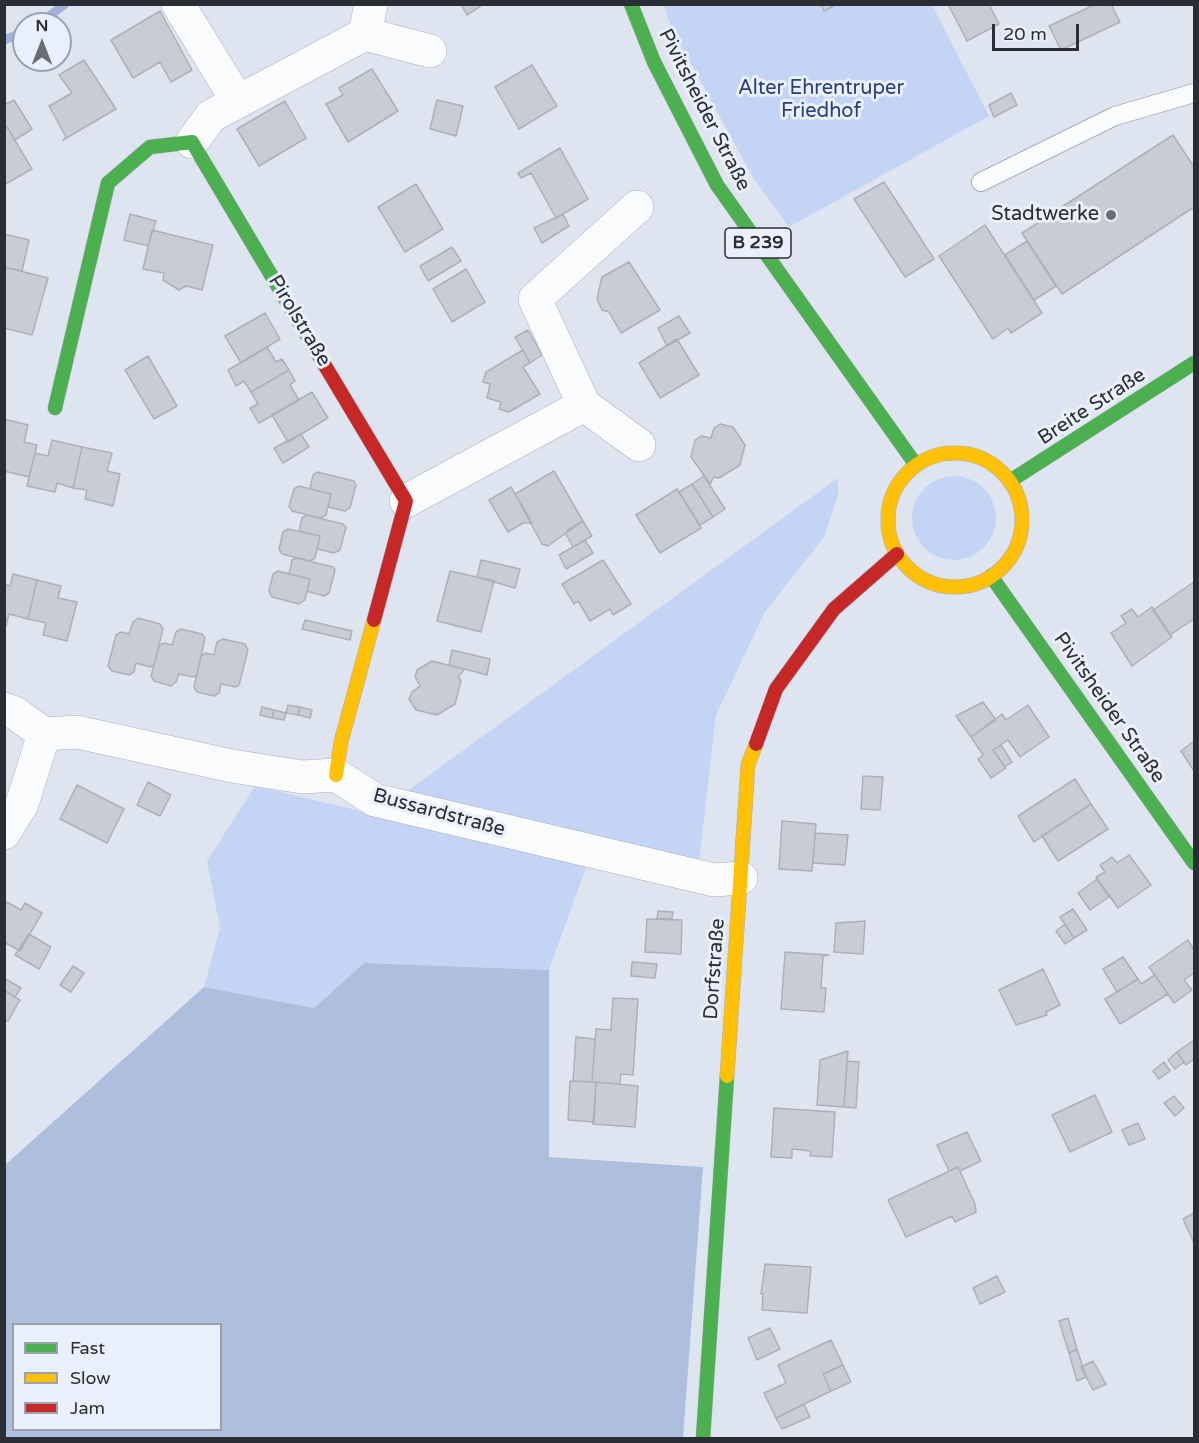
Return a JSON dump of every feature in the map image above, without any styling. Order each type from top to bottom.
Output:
[{"type":"street","points":[[178,4],[237,100]]},
{"type":"street","name":"Pivitsheider Straße","points":[[631,4],[654,62],[717,185],[916,465]]},
{"type":"street","points":[[55,408],[108,183],[150,147],[192,141],[211,116],[368,19],[430,51]]},
{"type":"street","name":"Pirolstraße","points":[[192,141],[406,501]]},
{"type":"street","points":[[637,207],[535,299],[585,405],[639,445]]},
{"type":"street","name":"Breite Straße","points":[[1010,481],[1194,363]]},
{"type":"street","points":[[4,709],[15,712],[44,734],[77,732],[232,766],[302,777],[336,775],[341,742],[406,501],[585,405]]},
{"type":"street","points":[[956,452],[977,456],[996,466],[1010,481],[1021,506],[1021,532],[1011,557],[991,576],[972,585],[950,587],[930,582],[920,576],[911,570],[897,554],[890,536],[890,506],[902,478],[916,465],[935,455],[956,452]]},
{"type":"street","name":"Dorfstraße","points":[[703,1438],[748,765],[776,689],[834,609],[897,554]]},
{"type":"street","name":"Pivitsheider Straße","points":[[991,576],[1194,863]]},
{"type":"street","points":[[4,833],[22,804],[44,734]]},
{"type":"street","name":"Bussardstraße","points":[[336,775],[375,800],[714,880],[741,878]]},
{"type":"lane","points":[[981,182],[1115,116],[1194,93]]},
{"type":"green space","name":"Alter Ehrentruper Friedhof","points":[[663,5],[932,5],[989,116],[789,227],[754,179],[674,33]]},
{"type":"green space","points":[[954,476],[970,479],[984,488],[993,502],[996,518],[993,534],[984,548],[970,557],[954,560],[938,557],[924,548],[915,534],[912,518],[915,502],[924,488],[938,479]]},
{"type":"green space","points":[[838,478],[838,495],[824,537],[765,612],[716,715],[699,862],[406,792]]},
{"type":"green space","points":[[255,786],[587,865],[549,970],[364,963],[314,1008],[204,987],[220,928],[207,861]]},
{"type":"shaded area","points":[[364,963],[549,970],[549,1157],[703,1167],[683,1438],[5,1438],[5,1165],[204,987],[314,1008]]},
{"type":"building","points":[[461,4],[484,4],[467,15]]},
{"type":"building","points":[[821,4],[837,4],[824,11]]},
{"type":"building","points":[[948,4],[989,4],[999,24],[967,41]]},
{"type":"building","points":[[1096,4],[1111,4],[1120,22],[1061,50],[1049,26]]},
{"type":"building","points":[[160,11],[192,70],[171,82],[160,62],[133,78],[111,40]]},
{"type":"building","points":[[84,60],[116,109],[63,140],[66,137],[49,106],[72,93],[59,75],[72,72],[72,67]]},
{"type":"building","points":[[532,65],[557,106],[519,129],[495,87]]},
{"type":"building","points":[[372,69],[398,111],[348,142],[326,104],[343,95],[339,88]]},
{"type":"building","points":[[1011,93],[1017,105],[994,117],[989,105]]},
{"type":"building","points":[[14,100],[32,129],[15,140],[7,127],[4,129],[4,105]]},
{"type":"building","points":[[437,100],[463,106],[456,136],[430,129]]},
{"type":"building","points":[[285,101],[306,138],[259,166],[237,129]]},
{"type":"building","points":[[7,127],[32,169],[4,185],[4,129]]},
{"type":"building","name":"Stadtwerke","points":[[1173,135],[1194,167],[1194,207],[1062,294],[1022,233],[1038,223],[1035,218],[1050,207],[1054,212]]},
{"type":"building","points":[[560,148],[588,199],[556,218],[531,173],[521,178],[518,173]]},
{"type":"building","points":[[884,182],[934,259],[905,277],[854,199]]},
{"type":"building","points":[[416,184],[443,229],[405,252],[378,207]]},
{"type":"building","points":[[130,214],[156,221],[148,246],[124,240]]},
{"type":"building","points":[[563,214],[569,226],[542,243],[534,228]]},
{"type":"building","points":[[985,225],[1042,313],[1011,333],[1008,328],[993,339],[939,256]]},
{"type":"building","points":[[152,230],[213,245],[202,290],[186,286],[179,290],[163,280],[164,273],[143,269]]},
{"type":"building","points":[[4,234],[29,240],[22,271],[4,267]]},
{"type":"building","points":[[1027,241],[1056,286],[1034,300],[1005,255]]},
{"type":"building","points":[[452,247],[461,261],[428,281],[420,266]]},
{"type":"building","points":[[629,262],[660,310],[621,333],[609,312],[602,310],[597,299],[602,277]]},
{"type":"building","points":[[4,267],[48,278],[32,335],[4,328]]},
{"type":"building","points":[[466,269],[485,302],[452,322],[433,289]]},
{"type":"building","points":[[265,313],[280,339],[241,363],[225,336]]},
{"type":"building","points":[[679,316],[690,333],[667,346],[658,328]]},
{"type":"building","points":[[528,330],[542,355],[530,363],[515,337]]},
{"type":"building","points":[[677,339],[699,375],[660,398],[639,363]]},
{"type":"building","points":[[267,347],[276,362],[282,359],[289,370],[251,392],[244,381],[236,386],[228,370]]},
{"type":"building","points":[[523,350],[530,363],[523,367],[540,394],[509,412],[499,409],[501,402],[487,398],[490,384],[483,382],[486,372]]},
{"type":"building","points":[[148,356],[177,406],[154,419],[125,370]]},
{"type":"building","points":[[289,370],[295,381],[290,385],[299,400],[259,423],[250,408],[258,404],[251,392]]},
{"type":"building","points":[[312,392],[328,418],[288,442],[272,415]]},
{"type":"building","points":[[4,419],[28,425],[24,442],[37,445],[29,477],[4,471]]},
{"type":"building","points":[[720,424],[733,427],[745,445],[740,465],[719,478],[714,477],[710,484],[691,457],[695,440],[701,436],[711,438],[714,428]]},
{"type":"building","points":[[301,434],[309,447],[283,463],[274,448]]},
{"type":"building","points":[[52,440],[82,447],[73,488],[57,483],[55,492],[27,486],[35,453],[48,456]]},
{"type":"building","points":[[82,447],[112,453],[107,471],[120,474],[113,506],[85,499],[87,490],[73,488]]},
{"type":"building","points":[[554,471],[583,521],[548,546],[542,544],[515,494]]},
{"type":"building","points":[[317,472],[354,481],[356,485],[350,508],[345,511],[328,507],[331,494],[310,489],[313,475]]},
{"type":"building","points":[[704,476],[725,509],[713,517],[692,484]]},
{"type":"building","points":[[692,484],[713,517],[700,525],[679,492]]},
{"type":"building","points":[[299,486],[331,494],[326,515],[320,518],[292,511],[289,506],[294,489]]},
{"type":"building","points":[[511,487],[532,523],[523,523],[508,532],[489,500]]},
{"type":"building","points":[[677,489],[701,528],[660,553],[636,515]]},
{"type":"building","points":[[307,515],[343,524],[346,527],[340,550],[334,553],[317,549],[320,536],[299,531],[302,518]]},
{"type":"building","points":[[583,521],[592,536],[573,547],[566,534],[568,530]]},
{"type":"building","points":[[288,529],[320,536],[315,558],[310,561],[282,554],[279,549],[283,532]]},
{"type":"building","points":[[585,540],[593,553],[566,569],[559,555]]},
{"type":"building","points":[[296,558],[333,567],[335,570],[329,593],[324,596],[307,591],[310,579],[289,574],[292,560]]},
{"type":"building","points":[[481,560],[520,569],[515,588],[477,577]]},
{"type":"building","points":[[603,560],[631,604],[613,615],[610,609],[590,621],[578,601],[574,604],[562,584]]},
{"type":"building","points":[[278,571],[310,579],[305,600],[299,604],[272,597],[269,591],[273,574]]},
{"type":"building","points":[[450,571],[494,581],[481,632],[437,621]]},
{"type":"building","points":[[13,574],[37,580],[28,619],[9,614],[6,626],[4,584],[10,586]]},
{"type":"building","points":[[37,580],[61,586],[58,598],[77,602],[67,641],[43,635],[46,623],[28,619]]},
{"type":"building","points":[[1194,582],[1194,619],[1170,635],[1153,610]]},
{"type":"building","points":[[1152,607],[1172,637],[1132,666],[1111,633],[1126,623],[1121,616],[1132,609],[1138,617]]},
{"type":"building","points":[[138,618],[160,624],[163,629],[154,665],[150,667],[136,663],[134,672],[129,675],[112,671],[108,666],[116,635],[121,632],[129,634],[133,622]]},
{"type":"building","points":[[305,620],[352,631],[350,640],[302,629]]},
{"type":"building","points":[[181,629],[202,634],[205,638],[197,675],[193,677],[179,674],[176,682],[171,686],[154,681],[151,676],[159,646],[164,643],[172,645],[176,632]]},
{"type":"building","points":[[223,639],[245,644],[248,650],[239,685],[236,687],[221,684],[219,693],[214,696],[197,692],[194,687],[201,656],[206,653],[214,655],[217,642]]},
{"type":"building","points":[[452,650],[490,659],[487,675],[449,665]]},
{"type":"building","points":[[432,661],[464,669],[458,676],[461,681],[455,704],[437,715],[416,710],[409,699],[412,692],[420,686],[415,677],[417,670]]},
{"type":"building","points":[[983,702],[996,720],[971,737],[956,716]]},
{"type":"building","points":[[288,705],[300,707],[298,715],[286,713]]},
{"type":"building","points":[[1028,705],[1049,737],[1020,757],[1008,740],[993,750],[1006,768],[991,778],[978,759],[983,755],[971,737],[1002,714],[1006,720]]},
{"type":"building","points":[[262,707],[274,710],[272,718],[260,715]]},
{"type":"building","points":[[300,707],[312,710],[310,718],[298,715]]},
{"type":"building","points":[[274,710],[286,713],[284,720],[272,718]]},
{"type":"building","points":[[1194,741],[1194,771],[1181,751]]},
{"type":"building","points":[[1001,745],[1012,762],[1005,767],[993,750]]},
{"type":"building","points":[[863,776],[883,777],[880,810],[861,809]]},
{"type":"building","points":[[1075,779],[1091,804],[1034,842],[1018,816]]},
{"type":"building","points":[[148,782],[171,795],[160,816],[137,805]]},
{"type":"building","points":[[77,785],[124,809],[107,843],[60,819]]},
{"type":"building","points":[[1091,804],[1108,829],[1058,861],[1042,836]]},
{"type":"building","points":[[782,821],[816,824],[812,871],[779,869]]},
{"type":"building","points":[[815,833],[848,835],[845,865],[813,863]]},
{"type":"building","points":[[1129,855],[1151,885],[1118,908],[1096,877],[1105,872],[1100,865],[1112,857],[1117,863]]},
{"type":"building","points":[[1097,879],[1109,897],[1090,910],[1078,893]]},
{"type":"building","points":[[7,902],[21,910],[25,903],[42,913],[20,951],[4,942],[4,906]]},
{"type":"building","points":[[1073,909],[1087,930],[1074,938],[1060,917]]},
{"type":"building","points":[[658,911],[673,912],[672,919],[657,919]]},
{"type":"building","points":[[647,919],[682,920],[681,954],[645,952]]},
{"type":"building","points":[[865,921],[863,954],[834,952],[836,923]]},
{"type":"building","points":[[1065,924],[1074,938],[1065,944],[1056,931]]},
{"type":"building","points":[[29,934],[51,947],[39,969],[15,955]]},
{"type":"building","points":[[1188,940],[1194,950],[1194,973],[1184,980],[1192,990],[1174,1003],[1149,967]]},
{"type":"building","points":[[785,952],[829,955],[823,956],[821,988],[826,988],[824,1012],[781,1009]]},
{"type":"building","points":[[1123,957],[1138,979],[1117,992],[1103,969]]},
{"type":"building","points":[[632,962],[657,964],[655,978],[631,976]]},
{"type":"building","points":[[73,966],[84,973],[71,992],[60,985]]},
{"type":"building","points":[[1043,969],[1060,1005],[1046,1012],[1047,1015],[1016,1025],[999,990]]},
{"type":"building","points":[[1155,975],[1168,994],[1120,1024],[1105,999],[1138,979],[1141,984]]},
{"type":"building","points":[[4,978],[21,988],[15,997],[4,990]]},
{"type":"building","points":[[4,990],[20,1000],[8,1021],[4,1020]]},
{"type":"building","points":[[613,998],[638,999],[633,1075],[621,1074],[620,1084],[592,1082],[596,1029],[611,1030]]},
{"type":"building","points":[[576,1037],[595,1039],[592,1082],[573,1081]]},
{"type":"building","points":[[1194,1040],[1194,1059],[1186,1065],[1177,1052]]},
{"type":"building","points":[[848,1051],[844,1107],[817,1105],[820,1060]]},
{"type":"building","points":[[1177,1052],[1184,1062],[1175,1069],[1168,1060]]},
{"type":"building","points":[[847,1061],[859,1062],[856,1108],[844,1107]]},
{"type":"building","points":[[1164,1062],[1170,1071],[1159,1079],[1153,1071]]},
{"type":"building","points":[[570,1081],[596,1082],[594,1122],[568,1120]]},
{"type":"building","points":[[596,1082],[638,1086],[635,1127],[593,1124]]},
{"type":"building","points":[[1095,1095],[1112,1132],[1070,1152],[1052,1115]]},
{"type":"building","points":[[1174,1096],[1184,1108],[1175,1116],[1164,1103]]},
{"type":"building","points":[[774,1108],[835,1112],[832,1157],[810,1156],[811,1151],[792,1149],[792,1158],[771,1157]]},
{"type":"building","points":[[1138,1123],[1145,1139],[1129,1145],[1122,1130]]},
{"type":"building","points":[[967,1132],[981,1161],[960,1171],[958,1167],[949,1171],[937,1145]]},
{"type":"building","points":[[958,1167],[975,1204],[976,1212],[955,1222],[952,1216],[906,1237],[888,1200]]},
{"type":"building","points":[[1194,1213],[1194,1243],[1183,1219]]},
{"type":"building","points":[[765,1264],[811,1267],[807,1313],[762,1310],[763,1294],[761,1294]]},
{"type":"building","points":[[997,1276],[1005,1292],[980,1304],[973,1288]]},
{"type":"building","points":[[1068,1318],[1077,1349],[1069,1353],[1059,1321]]},
{"type":"building","points":[[770,1328],[780,1349],[757,1360],[748,1338]]},
{"type":"building","points":[[831,1340],[843,1365],[823,1374],[831,1391],[776,1418],[764,1393],[786,1383],[778,1365]]},
{"type":"building","points":[[1077,1349],[1086,1377],[1077,1381],[1069,1353]]},
{"type":"building","points":[[1093,1361],[1106,1384],[1093,1390],[1081,1367]]},
{"type":"building","points":[[843,1365],[851,1382],[831,1391],[823,1374]]},
{"type":"building","points":[[804,1404],[810,1417],[782,1429],[776,1418]]},
{"type":"waterway","points":[[55,12],[65,4]]},
{"type":"waterway","points":[[4,40],[12,37]]},
{"type":"traffic: fast","points":[[631,4],[654,62],[717,185],[916,465]]},
{"type":"traffic: fast","points":[[55,408],[108,183],[150,147],[192,142],[321,359]]},
{"type":"traffic: fast","points":[[1010,481],[1194,363]]},
{"type":"traffic: fast","points":[[991,576],[1194,863]]},
{"type":"traffic: fast","points":[[703,1438],[727,1076]]},
{"type":"traffic: slow","points":[[955,453],[980,459],[1002,473],[1016,495],[1022,520],[1016,545],[1002,567],[980,581],[955,587],[930,581],[908,567],[894,545],[888,520],[894,495],[908,473],[930,459],[955,453]]},
{"type":"traffic: slow","points":[[336,775],[341,742],[374,620]]},
{"type":"traffic: slow","points":[[727,1076],[748,765],[756,744]]},
{"type":"traffic: jam","points":[[321,359],[406,501],[374,620]]},
{"type":"traffic: jam","points":[[756,744],[776,689],[834,609],[897,554]]},
{"type":"place","name":"Stadtwerke","points":[[1111,215]]}]
